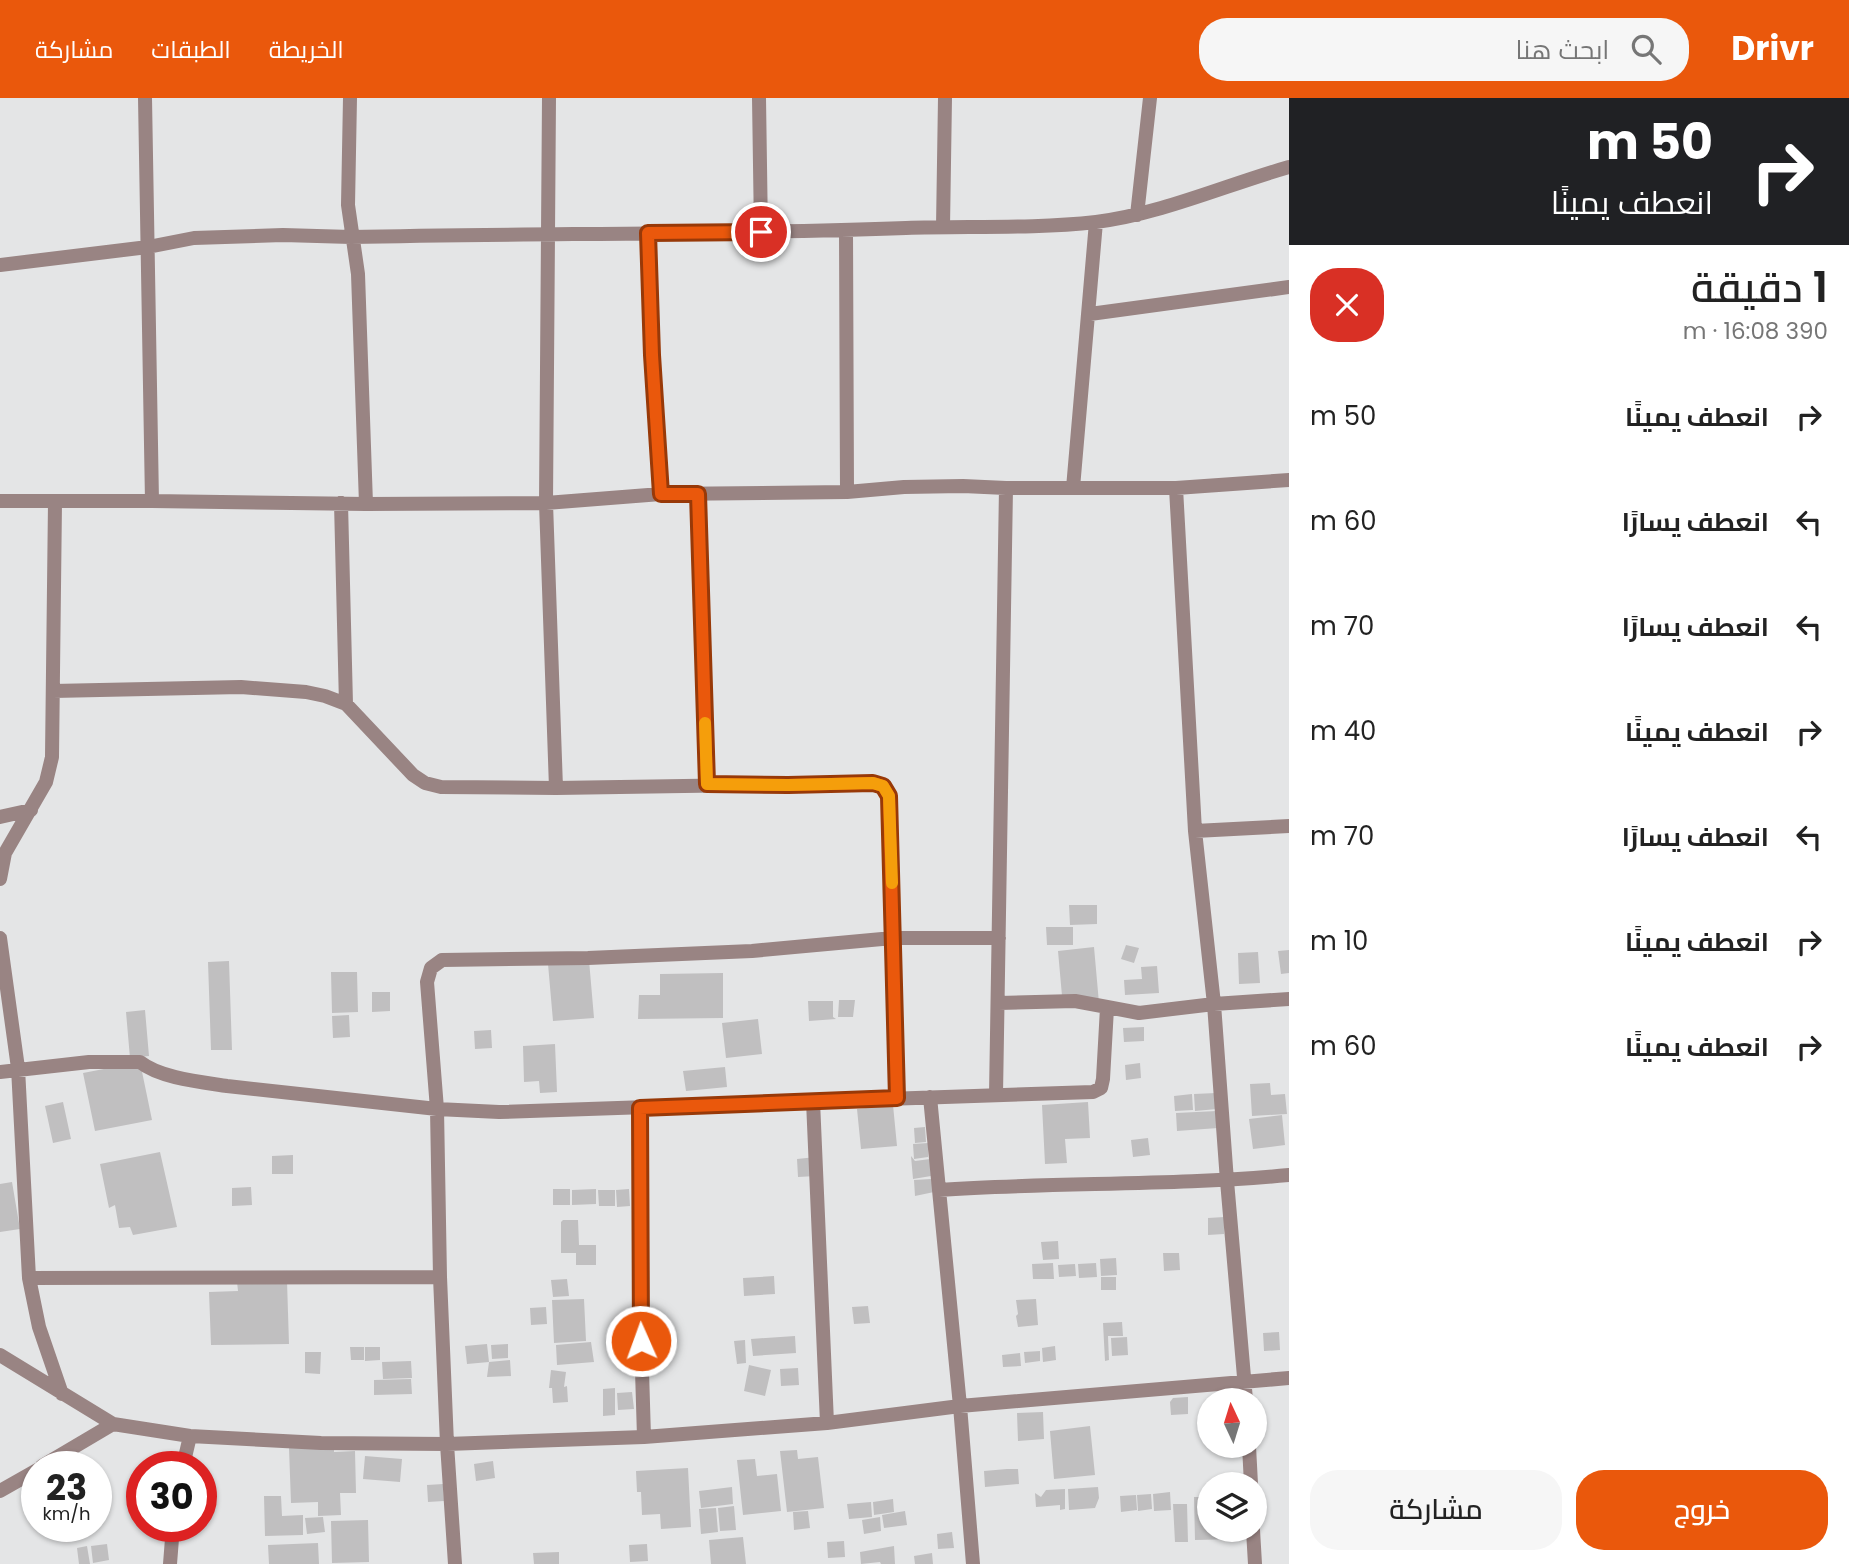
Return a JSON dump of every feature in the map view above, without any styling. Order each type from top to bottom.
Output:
[{"type":"street","points":[[145,98],[152,500]]},
{"type":"street","points":[[350,98],[348,205],[358,274],[366,504]]},
{"type":"street","points":[[549,98],[546,503],[556,788]]},
{"type":"street","points":[[759,98],[761,232]]},
{"type":"street","points":[[943,227],[945,98]]},
{"type":"street","points":[[1138,215],[1150,98]]},
{"type":"street","points":[[0,265],[148,247],[194,238],[996,228],[1096,222],[1138,215],[1289,167]]},
{"type":"street","points":[[1073,488],[1096,222]]},
{"type":"street","points":[[846,230],[847,492]]},
{"type":"street","points":[[648,233],[661,494]]},
{"type":"street","points":[[1090,314],[1289,287]]},
{"type":"street","points":[[0,501],[546,503],[661,494],[847,492],[904,487],[1176,488],[1289,480]]},
{"type":"street","points":[[996,1095],[1006,488]]},
{"type":"street","points":[[1176,488],[1195,831],[1214,1004],[1245,1388]]},
{"type":"street","points":[[698,494],[707,784]]},
{"type":"street","points":[[0,879],[5,853],[46,782],[52,757],[55,502]]},
{"type":"street","points":[[341,503],[346,704]]},
{"type":"street","points":[[53,691],[241,687],[325,696],[346,704],[413,775],[425,783],[441,787],[873,783],[883,786],[889,796],[897,1098]]},
{"type":"street","points":[[0,817],[30,810]]},
{"type":"street","points":[[1195,831],[1289,826]]},
{"type":"street","points":[[454,1564],[440,1278],[437,1109],[427,982],[431,968],[442,960],[588,958],[738,951],[894,938],[999,937]]},
{"type":"street","points":[[0,938],[18,1068],[29,1278],[39,1327],[62,1394]]},
{"type":"street","points":[[999,1003],[1075,1002],[1139,1013],[1289,999]]},
{"type":"street","points":[[0,1072],[89,1062],[140,1062],[148,1069],[194,1082],[437,1109],[499,1112],[1093,1092],[1101,1088],[1107,1008]]},
{"type":"street","points":[[930,1097],[961,1406],[972,1564]]},
{"type":"street","points":[[813,1101],[827,1423]]},
{"type":"street","points":[[640,1108],[639,1269],[644,1437]]},
{"type":"street","points":[[939,1190],[1013,1185],[1227,1181],[1289,1175]]},
{"type":"street","points":[[29,1278],[440,1278]]},
{"type":"street","points":[[0,1355],[113,1424],[190,1436],[321,1443],[447,1444],[644,1437],[827,1423],[961,1406],[1289,1378]]},
{"type":"street","points":[[67,1451],[113,1424]]},
{"type":"street","points":[[186,1451],[190,1436]]},
{"type":"street","points":[[0,1491],[21,1479]]},
{"type":"street","points":[[170,1564],[172,1542]]},
{"type":"street","points":[[1254,1542],[1255,1564]]},
{"type":"building","points":[[1069,905],[1097,905],[1097,924],[1070,925]]},
{"type":"building","points":[[1046,927],[1073,927],[1073,945],[1047,945]]},
{"type":"building","points":[[1126,945],[1139,948],[1134,963],[1121,959]]},
{"type":"building","points":[[1094,947],[1099,1003],[1063,1007],[1058,951]]},
{"type":"building","points":[[1289,950],[1289,973],[1281,974],[1278,951]]},
{"type":"building","points":[[1258,952],[1260,983],[1239,984],[1238,953]]},
{"type":"building","points":[[589,960],[594,1018],[553,1021],[548,964]]},
{"type":"building","points":[[229,961],[232,1050],[211,1050],[208,962]]},
{"type":"building","points":[[1157,966],[1159,993],[1125,995],[1124,980],[1142,979],[1141,967]]},
{"type":"building","points":[[331,972],[357,972],[358,1012],[332,1013]]},
{"type":"building","points":[[723,973],[723,1018],[638,1019],[639,995],[660,995],[660,974]]},
{"type":"building","points":[[372,992],[390,992],[390,1011],[372,1012]]},
{"type":"building","points":[[839,1000],[855,1000],[853,1017],[838,1017]]},
{"type":"building","points":[[808,1001],[833,1001],[833,1017],[836,1019],[809,1021]]},
{"type":"building","points":[[145,1010],[149,1056],[130,1058],[126,1012]]},
{"type":"building","points":[[349,1015],[350,1037],[333,1038],[332,1016]]},
{"type":"building","points":[[758,1019],[762,1054],[726,1058],[722,1023]]},
{"type":"building","points":[[1144,1027],[1144,1041],[1124,1042],[1123,1028]]},
{"type":"building","points":[[491,1030],[492,1048],[475,1049],[474,1031]]},
{"type":"building","points":[[555,1044],[557,1092],[540,1093],[539,1081],[524,1082],[523,1046]]},
{"type":"building","points":[[140,1062],[152,1120],[95,1131],[83,1073]]},
{"type":"building","points":[[1140,1063],[1141,1078],[1126,1080],[1125,1065]]},
{"type":"building","points":[[725,1067],[727,1087],[686,1091],[683,1071]]},
{"type":"building","points":[[1270,1083],[1271,1095],[1285,1094],[1287,1114],[1252,1116],[1250,1084]]},
{"type":"building","points":[[1216,1093],[1217,1109],[1195,1111],[1194,1094]]},
{"type":"building","points":[[1192,1094],[1193,1110],[1175,1111],[1174,1096]]},
{"type":"building","points":[[63,1102],[71,1139],[53,1143],[45,1106]]},
{"type":"building","points":[[1088,1102],[1090,1138],[1065,1139],[1067,1163],[1045,1164],[1042,1105]]},
{"type":"building","points":[[893,1105],[897,1146],[861,1149],[857,1109]]},
{"type":"building","points":[[1217,1111],[1218,1128],[1177,1131],[1176,1113]]},
{"type":"building","points":[[1282,1115],[1285,1145],[1253,1149],[1249,1119]]},
{"type":"building","points":[[925,1127],[926,1142],[915,1143],[914,1128]]},
{"type":"building","points":[[1148,1138],[1150,1155],[1133,1157],[1131,1140]]},
{"type":"building","points":[[928,1143],[928,1157],[914,1159],[913,1144]]},
{"type":"building","points":[[160,1152],[177,1227],[133,1235],[130,1227],[119,1228],[115,1205],[109,1208],[100,1164]]},
{"type":"building","points":[[293,1155],[293,1174],[272,1174],[272,1156]]},
{"type":"building","points":[[911,1156],[915,1161],[930,1159],[931,1176],[913,1179]]},
{"type":"building","points":[[816,1157],[816,1176],[798,1177],[797,1159]]},
{"type":"building","points":[[931,1179],[934,1192],[915,1196],[914,1180]]},
{"type":"building","points":[[12,1182],[20,1229],[0,1232],[0,1184]]},
{"type":"building","points":[[251,1187],[252,1205],[232,1206],[232,1188]]},
{"type":"building","points":[[553,1189],[570,1189],[570,1205],[553,1205]]},
{"type":"building","points":[[596,1189],[596,1204],[572,1205],[572,1190]]},
{"type":"building","points":[[629,1189],[630,1206],[617,1207],[616,1190]]},
{"type":"building","points":[[598,1190],[615,1190],[615,1206],[599,1206]]},
{"type":"building","points":[[1224,1217],[1224,1234],[1208,1235],[1208,1218]]},
{"type":"building","points":[[563,1220],[578,1220],[579,1245],[596,1245],[596,1265],[576,1265],[576,1253],[561,1253]]},
{"type":"building","points":[[1058,1241],[1059,1259],[1043,1260],[1041,1242]]},
{"type":"building","points":[[1163,1253],[1179,1253],[1180,1270],[1164,1271]]},
{"type":"building","points":[[1116,1258],[1117,1275],[1101,1276],[1100,1259]]},
{"type":"building","points":[[1053,1263],[1054,1279],[1033,1279],[1032,1264]]},
{"type":"building","points":[[1096,1263],[1097,1277],[1079,1278],[1078,1264]]},
{"type":"building","points":[[1075,1264],[1076,1276],[1059,1277],[1058,1265]]},
{"type":"building","points":[[774,1276],[775,1294],[744,1296],[743,1278]]},
{"type":"building","points":[[1101,1277],[1116,1277],[1116,1290],[1101,1290]]},
{"type":"building","points":[[567,1279],[569,1296],[553,1297],[551,1280]]},
{"type":"building","points":[[287,1281],[289,1344],[211,1345],[209,1292],[238,1291],[237,1282]]},
{"type":"building","points":[[584,1299],[586,1341],[554,1343],[552,1300]]},
{"type":"building","points":[[1036,1299],[1038,1325],[1018,1327],[1016,1300]]},
{"type":"building","points":[[868,1306],[870,1323],[854,1324],[852,1307]]},
{"type":"building","points":[[546,1307],[547,1324],[531,1325],[530,1308]]},
{"type":"building","points":[[1122,1322],[1123,1336],[1108,1336],[1109,1360],[1105,1361],[1103,1323]]},
{"type":"building","points":[[1279,1332],[1280,1350],[1264,1351],[1263,1333]]},
{"type":"building","points":[[795,1336],[796,1353],[753,1356],[751,1339]]},
{"type":"building","points":[[1127,1337],[1128,1355],[1112,1356],[1111,1338]]},
{"type":"building","points":[[745,1340],[746,1363],[737,1364],[734,1341]]},
{"type":"building","points":[[591,1342],[594,1362],[557,1365],[556,1345]]},
{"type":"building","points":[[487,1344],[489,1362],[467,1364],[465,1346]]},
{"type":"building","points":[[508,1344],[508,1358],[492,1359],[491,1345]]},
{"type":"building","points":[[1055,1346],[1056,1360],[1043,1362],[1042,1348]]},
{"type":"building","points":[[350,1347],[364,1347],[364,1360],[351,1360]]},
{"type":"building","points":[[365,1347],[380,1347],[380,1360],[365,1361]]},
{"type":"building","points":[[1040,1351],[1040,1361],[1025,1363],[1024,1352]]},
{"type":"building","points":[[305,1352],[321,1352],[320,1374],[305,1373]]},
{"type":"building","points":[[1020,1353],[1021,1366],[1003,1367],[1002,1355]]},
{"type":"building","points":[[510,1360],[511,1376],[487,1377],[489,1362]]},
{"type":"building","points":[[411,1361],[412,1378],[383,1379],[382,1362]]},
{"type":"building","points":[[749,1365],[771,1370],[765,1396],[744,1391]]},
{"type":"building","points":[[798,1368],[799,1385],[781,1386],[780,1369]]},
{"type":"building","points":[[551,1370],[566,1372],[564,1387],[567,1386],[568,1402],[553,1403],[552,1388],[549,1388]]},
{"type":"building","points":[[411,1379],[412,1394],[374,1395],[374,1380]]},
{"type":"building","points":[[615,1388],[615,1415],[603,1416],[603,1389]]},
{"type":"building","points":[[632,1392],[634,1409],[618,1410],[617,1393]]},
{"type":"building","points":[[1188,1397],[1188,1414],[1171,1415],[1170,1402],[1173,1398]]},
{"type":"building","points":[[1043,1412],[1044,1439],[1018,1441],[1017,1413]]},
{"type":"building","points":[[1090,1426],[1095,1475],[1054,1479],[1050,1431]]},
{"type":"building","points":[[334,1447],[334,1452],[355,1451],[356,1493],[340,1493],[341,1515],[318,1516],[318,1502],[291,1503],[289,1448]]},
{"type":"building","points":[[797,1450],[798,1459],[818,1457],[824,1508],[787,1512],[780,1451]]},
{"type":"building","points":[[365,1456],[402,1459],[400,1482],[363,1479]]},
{"type":"building","points":[[755,1459],[757,1476],[777,1474],[781,1511],[743,1515],[737,1460]]},
{"type":"building","points":[[493,1461],[495,1478],[476,1481],[474,1464]]},
{"type":"building","points":[[688,1468],[691,1527],[661,1529],[660,1514],[642,1515],[641,1492],[637,1492],[636,1471]]},
{"type":"building","points":[[1018,1469],[1019,1484],[985,1487],[984,1471]]},
{"type":"building","points":[[443,1484],[444,1501],[428,1502],[427,1485]]},
{"type":"building","points":[[732,1487],[733,1504],[701,1508],[699,1491]]},
{"type":"building","points":[[1098,1487],[1099,1498],[1095,1508],[1069,1510],[1068,1489]]},
{"type":"building","points":[[1065,1489],[1065,1509],[1060,1510],[1060,1505],[1036,1507],[1035,1493],[1041,1497],[1046,1490]]},
{"type":"building","points":[[1170,1492],[1171,1510],[1154,1511],[1153,1494]]},
{"type":"building","points":[[1151,1494],[1152,1509],[1138,1511],[1137,1495]]},
{"type":"building","points":[[1136,1495],[1137,1510],[1121,1512],[1120,1496]]},
{"type":"building","points":[[264,1496],[281,1496],[282,1516],[303,1515],[303,1535],[265,1536]]},
{"type":"building","points":[[1194,1497],[1197,1497],[1197,1540]]},
{"type":"building","points":[[893,1499],[894,1512],[874,1515],[873,1502]]},
{"type":"building","points":[[871,1502],[872,1517],[849,1519],[847,1504]]},
{"type":"building","points":[[1173,1504],[1187,1504],[1188,1542],[1175,1542]]},
{"type":"building","points":[[734,1506],[736,1530],[720,1531],[718,1508]]},
{"type":"building","points":[[716,1508],[718,1532],[701,1534],[699,1509]]},
{"type":"building","points":[[808,1511],[810,1528],[794,1530],[793,1512]]},
{"type":"building","points":[[905,1511],[907,1525],[884,1528],[882,1515]]},
{"type":"building","points":[[323,1517],[325,1532],[307,1534],[305,1518]]},
{"type":"building","points":[[880,1517],[881,1531],[864,1534],[862,1520]]},
{"type":"building","points":[[368,1520],[369,1562],[332,1563],[331,1521]]},
{"type":"building","points":[[952,1532],[954,1548],[938,1549],[937,1534]]},
{"type":"building","points":[[743,1537],[746,1564],[711,1564],[709,1540]]},
{"type":"building","points":[[844,1541],[845,1557],[828,1558],[827,1542]]},
{"type":"building","points":[[318,1543],[319,1564],[269,1564],[268,1545]]},
{"type":"building","points":[[107,1544],[109,1560],[93,1563],[91,1546]]},
{"type":"building","points":[[647,1544],[648,1561],[630,1562],[629,1545]]},
{"type":"building","points":[[87,1546],[90,1564],[79,1564],[77,1548]]},
{"type":"building","points":[[894,1546],[895,1564],[861,1564],[860,1552]]},
{"type":"building","points":[[559,1552],[559,1564],[534,1564],[533,1553]]},
{"type":"building","points":[[932,1553],[933,1564],[915,1564],[914,1556]]},
{"type":"slow traffic","points":[[705,723],[707,784],[873,783],[883,786],[889,796],[892,883]]},
{"type":"route","points":[[641,1341],[640,1108],[897,1098],[889,796],[883,786],[873,783],[707,784],[698,494],[661,494],[648,233],[761,232]]}]
